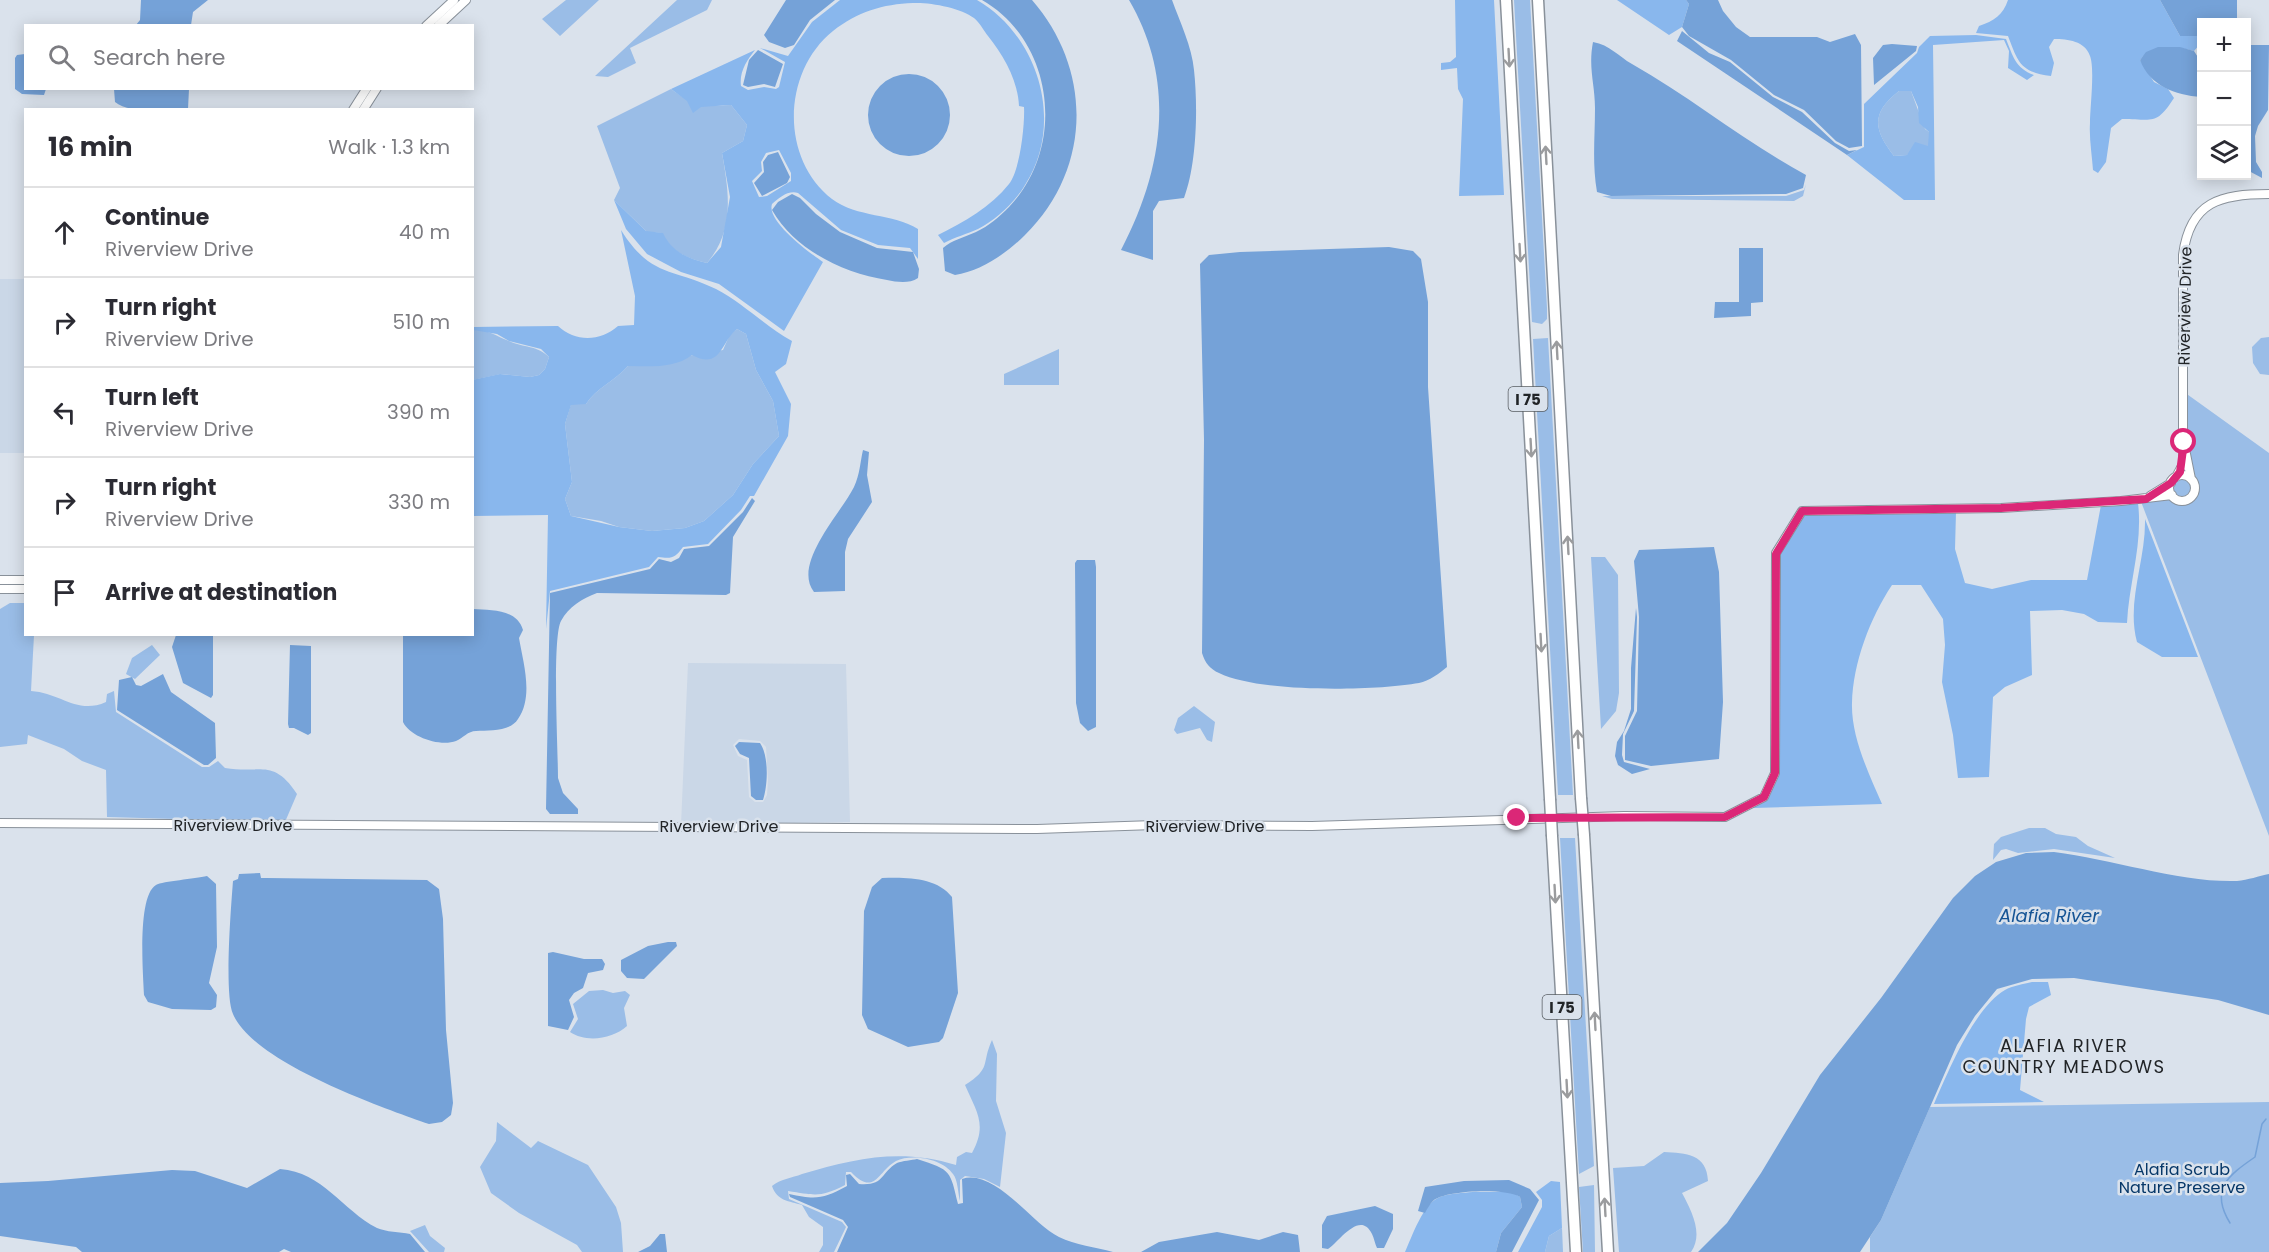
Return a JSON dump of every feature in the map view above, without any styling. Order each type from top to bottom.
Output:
[{"type":"highway","name":"I 75","points":[[1506,0],[1576,1252]]},
{"type":"highway","name":"I 75","points":[[1538,0],[1608,1252]]},
{"type":"street","points":[[428,24],[454,0]]},
{"type":"street","points":[[440,24],[466,0]]},
{"type":"street","points":[[354,108],[366,90]]},
{"type":"street","points":[[364,108],[376,90]]},
{"type":"street","name":"Riverview Drive","points":[[2146,499],[2173,480],[2183,464],[2183,255],[2189,226],[2199,213],[2223,197],[2269,194]]},
{"type":"street","name":"Riverview Drive","points":[[2173,480],[2172,495],[2177,500],[2188,499],[2195,490],[2184,442]]},
{"type":"street","points":[[2173,480],[2184,476],[2192,479]]},
{"type":"street","name":"Riverview Drive","points":[[0,823],[1037,829],[1146,825],[1312,826],[1624,816],[1725,817],[1764,797],[1775,773],[1776,554],[1802,511],[2001,508],[2146,499],[2172,495]]},
{"type":"street","points":[[0,580],[24,580]]},
{"type":"street","points":[[0,589],[24,589]]},
{"type":"shaded area","points":[[840,0],[977,0],[999,16],[1016,35],[1030,58],[1039,83],[1044,109],[1043,135],[1037,161],[1025,185],[1010,204],[985,225],[944,243],[938,235],[967,219],[994,200],[1009,184],[1016,169],[1023,135],[1024,107],[1019,106],[1016,87],[1005,60],[974,18],[961,11],[936,5],[913,3],[881,7],[842,24],[816,48],[804,69],[797,92],[794,115],[796,139],[803,162],[815,182],[832,199],[842,205],[864,213],[898,220],[918,229],[918,259],[910,248],[878,245],[841,230],[798,193],[784,195],[772,204],[772,211],[776,219],[790,236],[823,262],[784,331],[719,284],[681,272],[647,254],[626,229],[614,200],[646,231],[663,233],[676,250],[707,263],[721,247],[730,197],[722,153],[743,141],[747,125],[731,105],[701,107],[693,113],[687,101],[671,89],[755,50],[742,71],[741,86],[748,90],[764,87],[776,89],[779,87],[785,62],[760,48],[788,56],[812,22]],"holes":[[[779,150],[791,173],[791,181],[767,196],[759,197],[752,181],[762,171],[761,162],[766,153]]]},
{"type":"shaded area","points":[[1455,0],[1494,0],[1504,195],[1459,196],[1463,99],[1458,89],[1457,68],[1441,70],[1441,63],[1450,62],[1456,57]]},
{"type":"shaded area","points":[[1617,0],[1686,0],[1689,4],[1682,27],[1669,35]]},
{"type":"shaded area","points":[[2008,0],[2160,0],[2180,36],[2197,36],[2197,48],[2194,51],[2172,47],[2158,48],[2140,60],[2154,82],[2168,89],[2174,98],[2158,117],[2147,120],[2122,119],[2111,128],[2106,162],[2098,173],[2093,170],[2091,146],[2092,70],[2088,51],[2075,42],[2054,39],[2049,47],[2054,63],[2051,76],[2033,72],[2018,59],[2008,36],[1976,33],[1979,26],[2001,14]]},
{"type":"shaded area","points":[[1976,35],[2006,39],[2019,65],[2034,75],[2027,80],[2008,68],[2009,51],[2004,40],[1933,45],[1935,200],[1904,200],[1847,155],[1864,147],[1864,104],[1917,53],[1919,47],[1930,36]],"holes":[[[1899,91],[1911,91],[1918,107],[1919,123],[1929,132],[1928,146],[1915,142],[1907,155],[1894,156],[1882,138],[1878,122],[1880,114],[1883,107]]]},
{"type":"shaded area","points":[[621,230],[642,257],[664,270],[716,289],[792,341],[786,364],[775,372],[791,404],[788,436],[754,496],[750,496],[741,510],[708,544],[683,547],[673,557],[658,557],[649,567],[550,591],[546,629],[548,515],[474,516],[474,380],[500,374],[530,377],[539,375],[545,369],[549,357],[541,349],[509,341],[497,334],[474,330],[474,327],[558,326],[572,335],[588,338],[603,335],[618,326],[634,325],[635,296]],"holes":[[[737,329],[746,334],[756,370],[773,401],[779,436],[753,464],[733,495],[704,521],[685,528],[652,531],[619,527],[571,516],[565,499],[572,482],[565,424],[571,405],[586,404],[595,393],[628,366],[669,365],[692,355],[702,359],[715,357]]]},
{"type":"shaded area","points":[[0,279],[24,279],[24,453],[0,453]]},
{"type":"shaded area","points":[[2138,503],[2139,534],[2127,623],[2098,622],[2084,614],[2062,610],[2030,611],[2032,675],[2005,687],[1993,697],[1989,777],[1958,778],[1953,735],[1942,682],[1945,645],[1943,619],[1921,585],[1892,585],[1864,641],[1856,672],[1852,703],[1854,729],[1882,804],[1753,808],[1780,762],[1779,554],[1804,514],[1956,512],[1955,549],[1965,583],[1992,589],[2031,580],[2087,580],[2101,505]]},
{"type":"shaded area","points":[[2145,519],[2198,657],[2162,657],[2137,642],[2134,612]]},
{"type":"shaded area","points":[[688,663],[846,664],[850,822],[681,825]],"holes":[[[739,739],[760,741],[766,747],[767,795],[763,802],[755,802],[749,797],[747,760],[738,756],[733,745]]]},
{"type":"shaded area","points":[[2032,982],[2048,982],[2051,995],[2029,1007],[2020,1090],[2044,1102],[1934,1104],[1963,1042],[1983,1011],[2005,990]]},
{"type":"shaded area","points":[[1551,1181],[1560,1182],[1562,1228],[1549,1236],[1545,1252],[1518,1252],[1542,1207],[1542,1200],[1536,1192]]},
{"type":"shaded area","points":[[1473,1192],[1513,1192],[1520,1197],[1522,1207],[1501,1233],[1496,1252],[1405,1252],[1423,1213],[1434,1200],[1448,1195]]},
{"type":"green space","points":[[566,0],[599,0],[560,36],[542,19]]},
{"type":"green space","points":[[677,0],[712,0],[707,10],[630,48],[636,63],[608,77],[595,76]]},
{"type":"green space","points":[[1514,0],[1530,0],[1547,308],[1547,319],[1542,324],[1532,322]]},
{"type":"green space","points":[[671,89],[699,104],[731,105],[747,125],[743,141],[722,153],[727,182],[728,211],[722,238],[707,263],[675,250],[662,233],[647,232],[614,200],[620,188],[597,126]]},
{"type":"green space","points":[[1899,91],[1911,91],[1925,129],[1929,132],[1929,146],[1907,155],[1894,156],[1882,138],[1878,122],[1883,107]]},
{"type":"green space","points":[[1806,184],[1803,196],[1794,201],[1612,199],[1602,196],[1786,196],[1804,190]]},
{"type":"green space","points":[[737,329],[746,334],[756,370],[773,401],[779,436],[753,464],[733,495],[704,521],[685,528],[652,531],[619,527],[601,521],[571,516],[565,499],[572,482],[565,424],[571,404],[586,404],[595,393],[628,366],[723,350],[730,334]]},
{"type":"green space","points":[[474,330],[487,332],[540,350],[549,357],[545,369],[539,375],[530,377],[501,374],[474,380]]},
{"type":"green space","points":[[2269,337],[2269,375],[2260,374],[2253,363],[2252,347],[2261,338]]},
{"type":"green space","points":[[1548,338],[1573,795],[1558,795],[1533,339]]},
{"type":"green space","points":[[1059,349],[1059,385],[1004,385],[1004,374]]},
{"type":"green space","points":[[2184,392],[2269,453],[2269,836],[2140,499],[2171,483],[2180,472]]},
{"type":"green space","points":[[1591,557],[1605,557],[1618,575],[1619,693],[1616,711],[1601,729]]},
{"type":"green space","points":[[10,603],[24,603],[24,636],[34,636],[31,691],[86,706],[106,702],[107,694],[114,691],[116,712],[202,767],[209,767],[218,761],[225,768],[266,770],[281,776],[297,794],[285,822],[107,817],[106,770],[82,761],[64,749],[28,735],[27,744],[0,747],[0,609]]},
{"type":"green space","points":[[152,645],[160,655],[135,679],[126,674],[132,658]]},
{"type":"green space","points":[[1194,706],[1215,722],[1212,742],[1207,740],[1200,728],[1177,734],[1174,730],[1178,718]]},
{"type":"green space","points":[[2029,828],[2045,828],[2056,834],[2076,837],[2088,846],[2115,858],[2054,849],[2018,853],[2006,849],[2001,850],[1993,860],[1994,844],[2001,837]]},
{"type":"green space","points":[[1560,838],[1575,838],[1594,1166],[1579,1174]]},
{"type":"green space","points":[[603,990],[613,993],[625,991],[630,995],[624,1008],[627,1026],[607,1037],[599,1038],[584,1038],[570,1032],[578,1019],[573,1004],[589,991]]},
{"type":"green space","points":[[992,1040],[997,1054],[996,1101],[1006,1133],[1000,1187],[984,1179],[965,1176],[960,1180],[960,1201],[956,1180],[948,1169],[935,1161],[910,1158],[896,1161],[871,1182],[859,1179],[851,1172],[846,1172],[845,1185],[823,1194],[788,1191],[789,1199],[842,1222],[846,1227],[834,1252],[819,1252],[823,1245],[823,1227],[809,1217],[802,1205],[780,1198],[772,1186],[782,1180],[822,1168],[879,1157],[917,1157],[936,1160],[956,1165],[957,1157],[966,1152],[972,1153],[977,1143],[979,1118],[965,1085],[983,1070]]},
{"type":"green space","name":"Alafia Scrub Nature Preserve","points":[[2269,1102],[2269,1252],[1870,1252],[1870,1237],[1881,1220],[1930,1107]]},
{"type":"green space","points":[[497,1122],[531,1148],[538,1141],[588,1165],[616,1207],[621,1223],[623,1252],[582,1252],[577,1245],[519,1213],[491,1193],[480,1167],[496,1141]]},
{"type":"green space","points":[[1664,1152],[1687,1154],[1694,1157],[1704,1165],[1707,1172],[1708,1181],[1682,1193],[1695,1222],[1695,1245],[1691,1252],[1619,1252],[1613,1168],[1644,1166]]},
{"type":"green space","points":[[1594,1185],[1595,1252],[1583,1252],[1579,1187]]},
{"type":"green space","points":[[425,1225],[430,1236],[445,1248],[444,1252],[429,1252],[410,1231]]},
{"type":"green space","points":[[1562,1228],[1563,1252],[1545,1252],[1549,1236]]},
{"type":"water","points":[[141,0],[208,0],[193,12],[191,24],[137,24],[140,20]]},
{"type":"water","points":[[786,0],[835,0],[810,20],[794,45],[785,48],[769,42],[764,35]]},
{"type":"water","points":[[982,0],[1032,0],[1052,27],[1066,57],[1074,88],[1076,119],[1073,150],[1063,180],[1047,209],[1025,235],[1002,255],[974,270],[955,275],[945,271],[943,248],[985,227],[1009,207],[1027,183],[1039,156],[1045,127],[1044,97],[1038,68],[1025,42],[1006,19]]},
{"type":"water","points":[[1129,0],[1172,0],[1188,44],[1194,70],[1196,100],[1192,169],[1184,198],[1159,201],[1153,211],[1153,260],[1121,250],[1147,189],[1155,157],[1159,126],[1159,94],[1154,62],[1144,31]]},
{"type":"water","points":[[1686,0],[1718,0],[1723,11],[1736,27],[1750,37],[1817,37],[1830,42],[1855,34],[1861,45],[1862,146],[1849,148],[1836,141],[1804,110],[1774,95],[1731,60],[1689,36],[1682,27],[1689,4]]},
{"type":"water","points":[[2160,0],[2237,0],[2237,18],[2197,18],[2197,36],[2180,36]]},
{"type":"water","points":[[1682,31],[1709,53],[1730,62],[1773,97],[1802,112],[1835,143],[1849,151],[1857,150],[1847,155],[1677,41]]},
{"type":"water","points":[[1593,42],[1609,48],[1762,149],[1806,175],[1803,188],[1786,194],[1611,196],[1597,192],[1594,160],[1595,99],[1591,60]]},
{"type":"water","points":[[1883,45],[1917,46],[1916,51],[1874,85],[1873,58]]},
{"type":"water","points":[[2251,45],[2269,45],[2268,110],[2255,136],[2256,162],[2262,172],[2262,178],[2251,172]]},
{"type":"water","points":[[2158,47],[2180,47],[2194,51],[2197,56],[2197,96],[2164,88],[2157,83],[2144,69],[2140,60],[2146,52]]},
{"type":"water","points":[[758,50],[783,64],[775,87],[764,84],[748,87],[743,85],[749,60]]},
{"type":"water","points":[[24,54],[24,90],[46,90],[44,95],[22,94],[15,89],[15,58],[17,55]]},
{"type":"water","points":[[909,74],[925,78],[938,86],[946,99],[950,115],[946,131],[938,144],[925,152],[909,156],[893,152],[880,144],[872,131],[868,115],[872,99],[880,86],[893,78]]},
{"type":"water","points":[[114,90],[189,90],[188,108],[130,108],[115,102]]},
{"type":"water","points":[[778,152],[790,177],[787,183],[762,196],[754,183],[764,172],[763,162],[768,155]]},
{"type":"water","points":[[792,194],[800,198],[816,214],[840,232],[877,248],[913,252],[919,269],[918,278],[903,282],[870,277],[837,265],[807,248],[793,237],[772,210],[778,202]]},
{"type":"water","points":[[1389,247],[1413,251],[1421,259],[1428,302],[1428,387],[1447,667],[1430,679],[1419,683],[1374,688],[1288,687],[1237,680],[1213,670],[1202,653],[1204,440],[1200,264],[1209,255],[1240,252]]},
{"type":"water","points":[[1739,248],[1763,248],[1763,302],[1751,303],[1751,316],[1714,318],[1715,302],[1739,302]]},
{"type":"water","points":[[863,450],[869,452],[867,475],[872,502],[848,539],[845,552],[845,591],[814,592],[809,581],[809,567],[821,539],[854,487]]},
{"type":"water","points":[[752,498],[755,501],[733,537],[730,593],[726,595],[597,593],[576,604],[564,616],[558,632],[557,649],[558,778],[563,793],[578,809],[578,814],[550,814],[546,809],[550,593],[650,569],[659,559],[671,562],[679,558],[684,549],[709,546],[743,512]]},
{"type":"water","points":[[1714,547],[1719,572],[1723,702],[1719,759],[1651,766],[1625,760],[1625,736],[1637,711],[1639,617],[1634,561],[1639,550]]},
{"type":"water","points":[[1077,560],[1095,560],[1096,567],[1096,727],[1088,731],[1080,723],[1076,703],[1075,563]]},
{"type":"water","points":[[1636,608],[1634,711],[1623,734],[1622,755],[1624,762],[1650,769],[1632,774],[1618,765],[1615,756],[1617,742],[1624,731],[1631,709],[1631,668]]},
{"type":"water","points":[[474,609],[509,614],[520,623],[523,630],[519,638],[525,668],[526,690],[523,710],[514,723],[505,728],[473,731],[456,741],[442,743],[419,736],[403,722],[403,636],[474,636]]},
{"type":"water","points":[[176,636],[213,636],[213,695],[211,698],[183,683],[172,647]]},
{"type":"water","points":[[290,645],[311,646],[311,733],[308,735],[289,728],[288,724]]},
{"type":"water","points":[[163,674],[171,692],[215,723],[216,758],[208,765],[204,765],[117,710],[119,680],[132,677],[136,685],[141,686]]},
{"type":"water","points":[[739,742],[760,743],[763,749],[767,771],[763,800],[756,800],[751,796],[749,758],[740,754],[735,746]]},
{"type":"water","name":"Alafia River","points":[[2054,852],[2170,875],[2215,881],[2237,881],[2269,874],[2269,1015],[2218,1000],[2074,978],[2032,979],[1997,989],[1975,1016],[1957,1045],[1881,1220],[1860,1252],[1698,1252],[1727,1223],[1761,1173],[1820,1075],[1881,998],[1953,898],[1975,876],[1996,862],[2026,853]]},
{"type":"water","points":[[260,873],[261,878],[427,880],[439,889],[443,919],[446,1030],[453,1103],[451,1115],[442,1122],[429,1124],[320,1081],[265,1049],[245,1032],[233,1014],[230,1004],[229,950],[233,881],[238,879],[239,874]]},
{"type":"water","points":[[207,876],[216,884],[217,947],[209,983],[217,995],[216,1007],[211,1010],[172,1009],[148,1002],[144,995],[142,936],[150,892],[156,885]]},
{"type":"water","points":[[882,878],[910,878],[929,882],[946,890],[952,897],[958,993],[943,1038],[939,1042],[908,1047],[868,1029],[862,1015],[864,911],[872,887]]},
{"type":"water","points":[[676,942],[677,946],[644,979],[627,978],[621,971],[621,960],[648,946]]},
{"type":"water","points":[[553,952],[584,959],[602,959],[605,964],[603,970],[588,973],[583,988],[574,993],[569,1000],[574,1017],[568,1030],[548,1026],[548,953]]},
{"type":"water","points":[[917,1159],[937,1166],[948,1173],[958,1204],[963,1203],[962,1179],[975,1178],[1000,1189],[1059,1237],[1113,1252],[837,1252],[848,1227],[843,1220],[790,1197],[789,1194],[813,1198],[832,1194],[847,1186],[846,1175],[850,1174],[859,1184],[874,1183],[897,1163]]},
{"type":"water","points":[[280,1169],[295,1172],[320,1184],[353,1212],[377,1228],[410,1234],[425,1252],[291,1252],[284,1249],[279,1252],[82,1252],[76,1247],[0,1236],[0,1183],[172,1170],[195,1171],[247,1188]]},
{"type":"water","points":[[1509,1180],[1530,1189],[1539,1200],[1512,1252],[1496,1252],[1501,1233],[1522,1207],[1520,1197],[1490,1191],[1449,1194],[1432,1202],[1425,1213],[1418,1211],[1425,1187],[1464,1181]]},
{"type":"water","points":[[1375,1206],[1393,1214],[1393,1229],[1384,1248],[1377,1248],[1372,1234],[1367,1227],[1361,1225],[1349,1230],[1328,1249],[1322,1248],[1322,1225],[1327,1216]]},
{"type":"water","points":[[1217,1232],[1259,1240],[1283,1232],[1298,1235],[1300,1252],[1141,1252],[1159,1242]]},
{"type":"water","points":[[660,1234],[665,1234],[667,1252],[638,1252],[650,1246]]},
{"type":"waterway","points":[[2230,1223],[2221,1201],[2222,1192],[2230,1177],[2255,1157],[2262,1124],[2266,1119]]},
{"type":"district","name":"ALAFIA RIVER COUNTRY MEADOWS","points":[[2064,1055]]},
{"type":"route","points":[[1517,818],[1725,817],[1764,797],[1775,773],[1776,554],[1802,511],[2001,508],[2146,499],[2171,483],[2180,472],[2183,464],[2184,442]]}]
